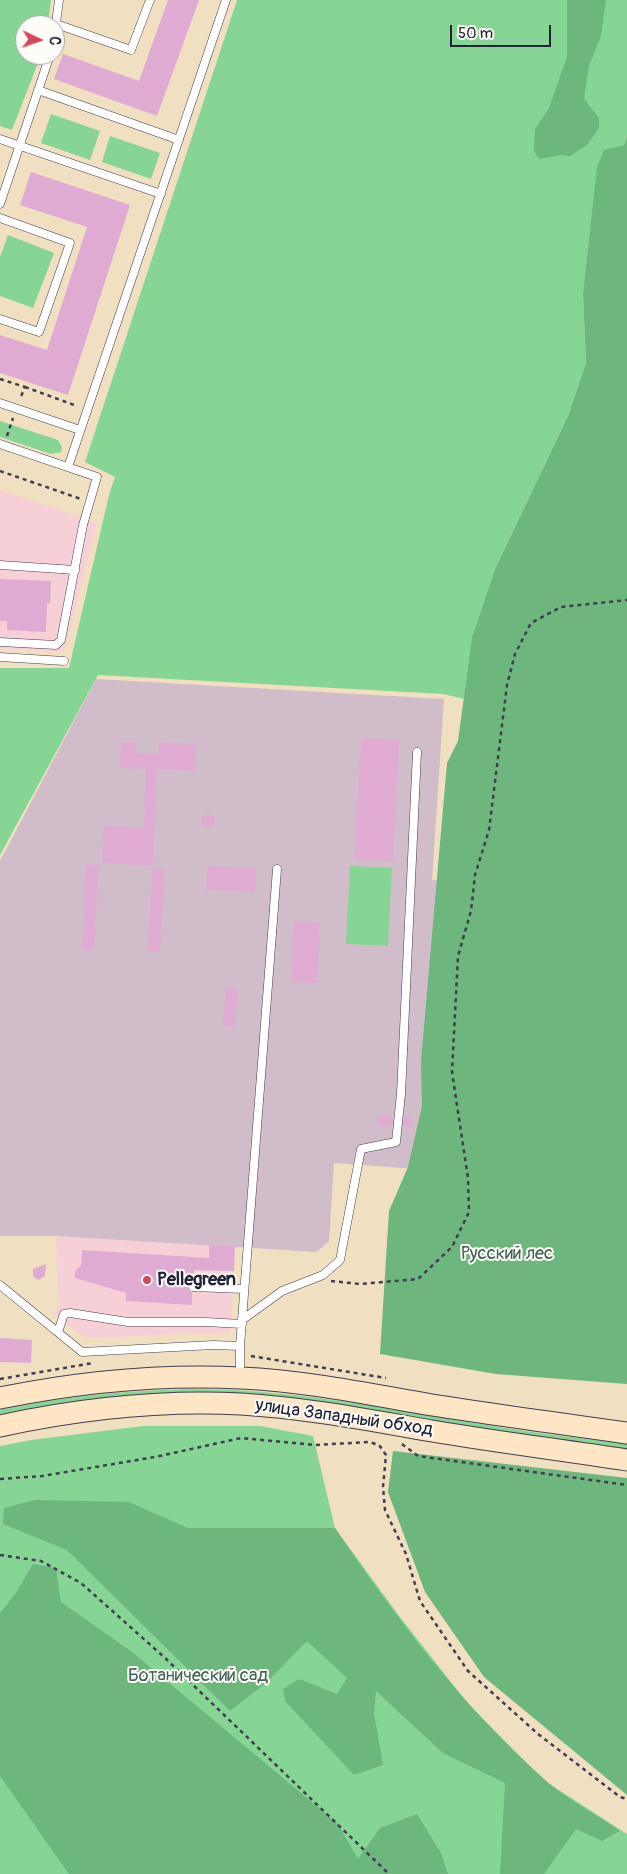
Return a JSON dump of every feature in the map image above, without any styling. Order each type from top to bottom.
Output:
[{"type":"main road","name":"улица Западный обход","points":[[0,1398],[58,1386],[109,1381],[240,1378],[336,1387],[490,1414],[627,1433]]},
{"type":"main road","name":"улица Западный обход","points":[[0,1426],[62,1413],[188,1404],[239,1404],[333,1413],[487,1440],[627,1460]]},
{"type":"lane","points":[[57,15],[59,0]]},
{"type":"lane","points":[[65,31],[131,50],[150,0]]},
{"type":"lane","points":[[68,467],[226,0]]},
{"type":"lane","points":[[0,204],[47,65]]},
{"type":"lane","points":[[38,90],[179,140]]},
{"type":"lane","points":[[0,139],[161,194]]},
{"type":"lane","points":[[0,218],[70,243],[39,332],[0,319]]},
{"type":"lane","points":[[0,403],[80,430]]},
{"type":"lane","points":[[0,444],[97,477],[85,501],[75,570],[61,640],[56,645],[0,642]]},
{"type":"lane","points":[[0,565],[75,570]]},
{"type":"lane","points":[[0,657],[64,661]]},
{"type":"lane","points":[[58,1332],[64,1314],[70,1313],[128,1322],[242,1322],[282,1291],[324,1275],[340,1260],[362,1150],[396,1142],[401,1094],[417,752]]},
{"type":"lane","points":[[240,1378],[244,1289],[277,869]]},
{"type":"lane","points":[[0,1285],[82,1352],[214,1345],[240,1346]]},
{"type":"lane","points":[[193,1287],[244,1289]]},
{"type":"path","points":[[25,387],[87,409]]},
{"type":"path","points":[[0,471],[85,501],[80,508]]},
{"type":"path","points":[[306,1281],[360,1284],[418,1279],[452,1247],[469,1212],[468,1178],[452,1072],[458,956],[471,911],[475,875],[489,830],[507,685],[515,654],[531,623],[561,607],[627,600]]},
{"type":"path","points":[[0,1478],[42,1476],[155,1457],[241,1438],[315,1445],[369,1442],[379,1445],[386,1456],[383,1487],[385,1510],[406,1554],[420,1601],[468,1671],[538,1734],[620,1797],[627,1799]]},
{"type":"path","points":[[398,1441],[418,1456],[627,1485]]},
{"type":"path","points":[[0,1555],[41,1561],[81,1583],[164,1657],[389,1874]]},
{"type":"shaded area","points":[[0,490],[97,523],[64,652],[0,648]]},
{"type":"shaded area","points":[[96,679],[444,699],[432,880],[444,881],[417,1169],[334,1163],[329,1241],[317,1252],[56,1236],[0,1236],[0,861]]},
{"type":"shaded area","points":[[56,1236],[235,1246],[231,1332],[86,1338],[52,1314],[59,1306]]},
{"type":"green space","points":[[0,0],[51,0],[49,15],[15,15],[15,65],[37,65],[12,130],[0,126]]},
{"type":"green space","points":[[237,0],[627,0],[627,136],[591,237],[583,294],[586,363],[568,416],[495,569],[472,637],[464,699],[443,694],[98,675],[0,855],[0,668],[69,668],[109,495],[115,477],[85,462]]},
{"type":"green space","points":[[567,0],[606,0],[601,36],[589,66],[584,99],[599,118],[599,128],[588,144],[570,156],[560,155],[539,159],[534,151],[535,129],[549,108],[567,57]]},
{"type":"green space","points":[[51,114],[100,131],[90,160],[41,143]]},
{"type":"green space","points":[[110,136],[160,153],[151,179],[102,162]]},
{"type":"green space","name":"Русский лес","points":[[627,136],[627,1384],[496,1374],[380,1354],[389,1211],[408,1167],[422,1106],[421,1061],[447,763],[458,741],[472,637],[495,569],[568,416],[586,363],[583,294],[597,167],[604,150],[624,145]]},
{"type":"green space","points":[[8,235],[54,253],[33,308],[0,296],[0,257]]},
{"type":"green space","points":[[0,421],[58,440],[62,447],[61,452],[51,454],[0,437]]},
{"type":"green space","points":[[350,866],[392,868],[388,946],[346,944]]},
{"type":"green space","points":[[189,1389],[265,1392],[375,1406],[505,1428],[627,1444],[627,1451],[335,1405],[0,1417],[0,1410],[48,1401],[140,1391]]},
{"type":"green space","name":"Ботанический сад","points":[[143,1426],[260,1426],[313,1436],[335,1528],[400,1617],[469,1705],[545,1781],[627,1834],[627,1874],[0,1874],[0,1446],[31,1440]]},
{"type":"green space","points":[[393,1451],[627,1478],[627,1795],[484,1677],[425,1592],[388,1492]]},
{"type":"green space","points":[[35,1500],[129,1502],[188,1528],[335,1528],[407,1628],[458,1692],[486,1722],[544,1779],[620,1831],[602,1841],[576,1829],[544,1874],[500,1874],[505,1783],[443,1753],[376,1691],[374,1713],[383,1765],[354,1775],[285,1701],[283,1689],[299,1679],[337,1694],[347,1678],[307,1641],[266,1683],[230,1711],[67,1550],[3,1524],[4,1508]]},
{"type":"green space","points":[[33,1564],[56,1568],[61,1602],[132,1652],[338,1824],[358,1859],[380,1828],[417,1814],[441,1853],[448,1874],[69,1874],[0,1776],[0,1613],[16,1593]]},
{"type":"building","points":[[168,0],[199,0],[157,116],[54,79],[59,65],[65,65],[65,55],[139,81]]},
{"type":"building","points":[[31,172],[130,205],[68,395],[0,373],[0,335],[47,350],[87,227],[20,205]]},
{"type":"building","points":[[0,579],[51,581],[50,604],[47,603],[46,632],[7,630],[7,621],[0,621]]},
{"type":"building","points":[[361,738],[399,740],[393,861],[354,859]]},
{"type":"building","points":[[121,742],[135,742],[135,753],[158,754],[159,742],[196,744],[195,771],[157,769],[153,866],[102,863],[104,826],[144,828],[146,769],[119,768]]},
{"type":"building","points":[[208,814],[213,816],[215,821],[213,826],[208,828],[203,826],[201,821],[203,816]]},
{"type":"building","points":[[86,864],[99,865],[94,950],[82,949]]},
{"type":"building","points":[[207,866],[256,868],[255,892],[206,890]]},
{"type":"building","points":[[152,868],[165,869],[160,952],[148,951]]},
{"type":"building","points":[[294,921],[320,923],[317,983],[291,982]]},
{"type":"building","points":[[226,988],[238,989],[235,1027],[223,1026]]},
{"type":"building","points":[[379,1115],[393,1117],[392,1127],[378,1125]]},
{"type":"building","points":[[404,1118],[412,1118],[411,1128],[403,1127]]},
{"type":"building","points":[[209,1245],[235,1246],[234,1271],[194,1270],[193,1281],[187,1286],[192,1293],[192,1305],[126,1301],[126,1293],[75,1278],[75,1271],[81,1265],[82,1250],[209,1258]]},
{"type":"building","points":[[46,1264],[45,1276],[39,1280],[33,1277],[33,1269]]},
{"type":"building","points":[[0,1338],[32,1340],[31,1363],[0,1362]]},
{"type":"place","name":"Pellegreen","points":[[147,1280]]}]
